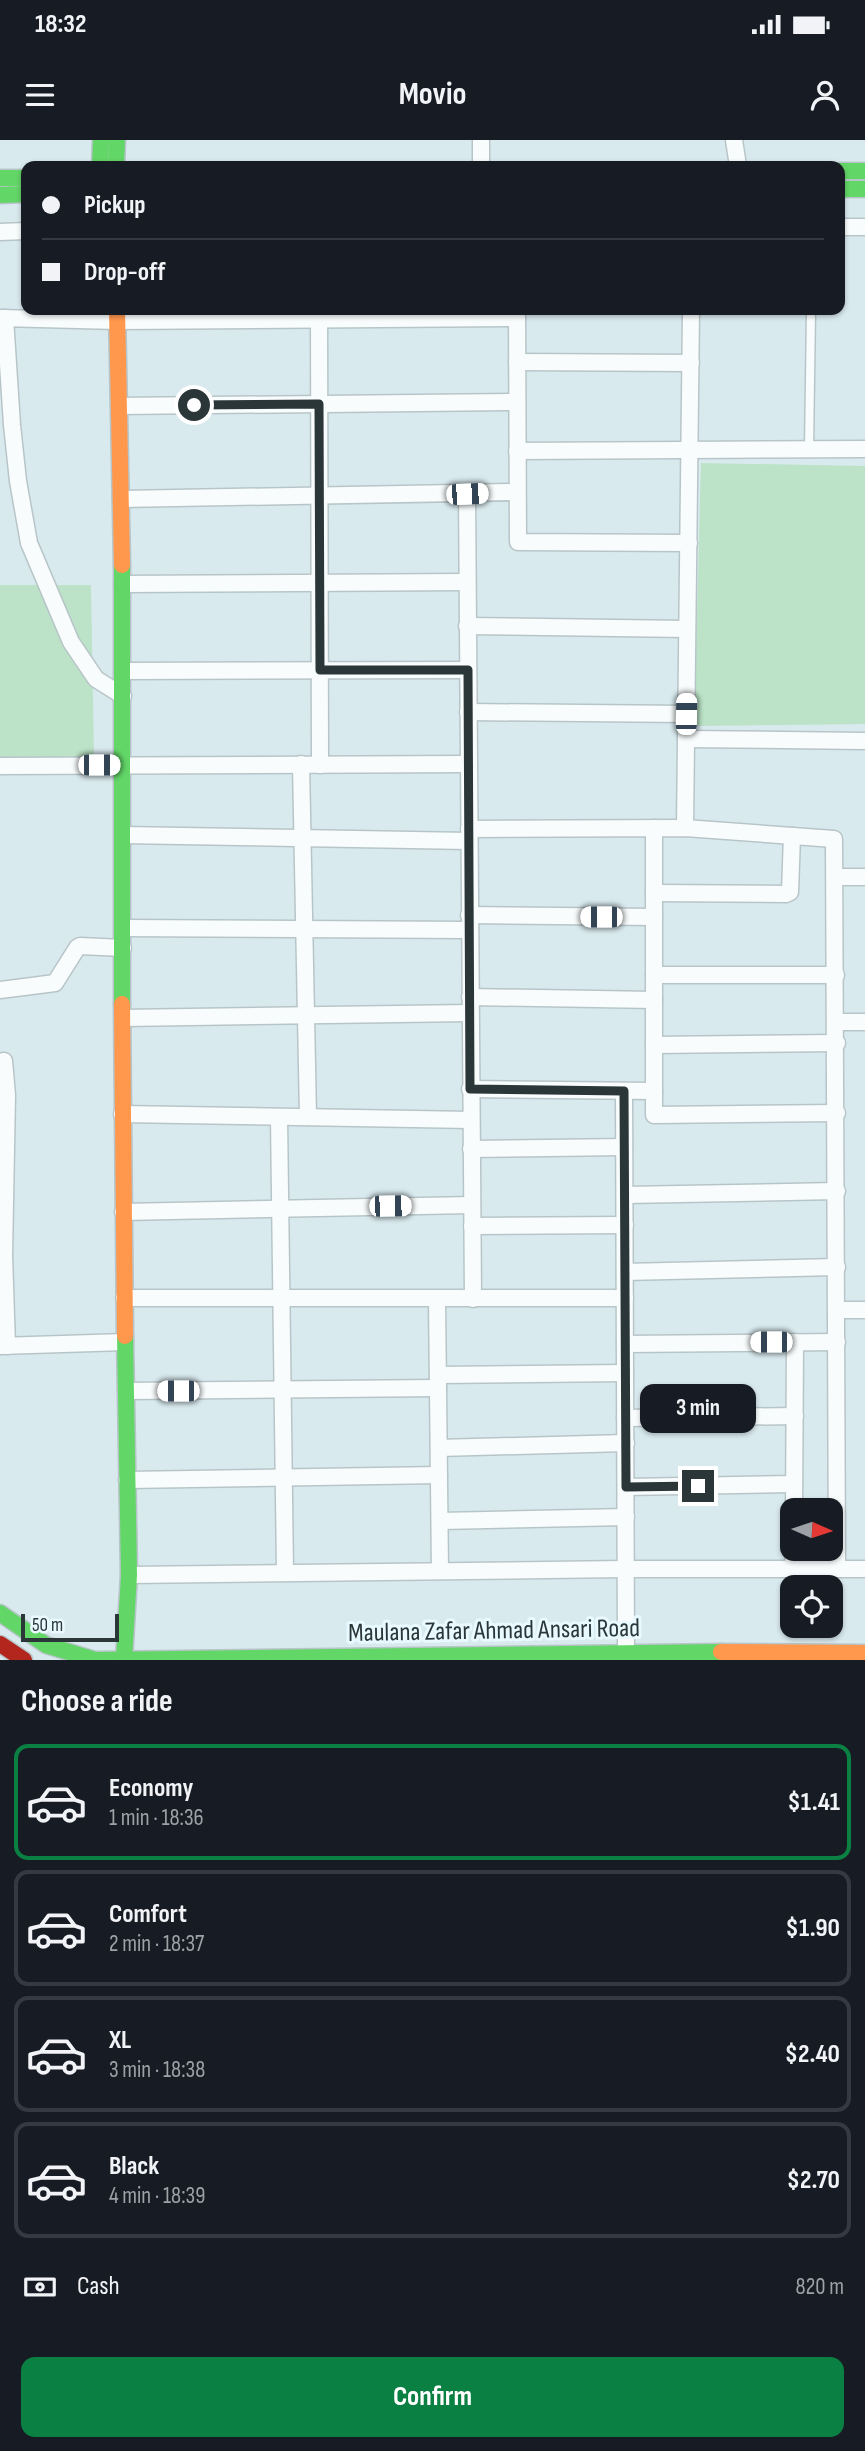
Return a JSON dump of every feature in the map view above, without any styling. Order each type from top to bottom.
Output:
[{"type":"street","points":[[100,161],[101,140]]},
{"type":"street","points":[[116,161],[117,140]]},
{"type":"street","points":[[481,140],[481,161]]},
{"type":"street","points":[[733,140],[737,161]]},
{"type":"street","points":[[845,172],[865,171]]},
{"type":"street","points":[[0,178],[21,178]]},
{"type":"street","points":[[845,189],[865,189]]},
{"type":"street","points":[[0,195],[21,194]]},
{"type":"street","points":[[845,227],[865,227]]},
{"type":"street","points":[[0,232],[21,232]]},
{"type":"street","points":[[117,315],[123,671],[122,1114],[129,1575],[124,1660]]},
{"type":"street","points":[[123,696],[96,678],[71,642],[29,543],[18,481],[2,318],[319,315],[320,765]]},
{"type":"street","points":[[517,315],[518,542],[689,543]]},
{"type":"street","points":[[685,828],[691,315]]},
{"type":"street","points":[[517,362],[691,363]]},
{"type":"street","points":[[120,406],[517,402]]},
{"type":"street","points":[[517,451],[865,449]]},
{"type":"street","points":[[121,499],[517,492]]},
{"type":"street","points":[[467,494],[473,1300]]},
{"type":"street","points":[[122,584],[467,582]]},
{"type":"street","points":[[467,626],[687,629]]},
{"type":"street","points":[[123,671],[468,670]]},
{"type":"street","points":[[468,712],[686,714]]},
{"type":"street","points":[[686,739],[865,741]]},
{"type":"street","points":[[301,764],[308,1118]]},
{"type":"street","points":[[0,766],[468,764]]},
{"type":"street","points":[[654,828],[654,1115],[837,1112]]},
{"type":"street","points":[[123,835],[303,838],[685,828],[834,839],[838,1342],[836,1569]]},
{"type":"street","points":[[654,893],[786,894],[790,892],[792,836]]},
{"type":"street","points":[[835,877],[865,877]]},
{"type":"street","points":[[123,928],[304,929],[654,917]]},
{"type":"street","points":[[0,990],[55,983],[74,951],[80,946],[123,948]]},
{"type":"street","points":[[654,975],[836,975]]},
{"type":"street","points":[[123,1018],[306,1016],[470,1005],[654,1000]]},
{"type":"street","points":[[836,1022],[865,1022]]},
{"type":"street","points":[[654,1045],[836,1043]]},
{"type":"street","points":[[4,1061],[7,1095],[4,1346],[125,1342]]},
{"type":"street","points":[[470,1089],[653,1091]]},
{"type":"street","points":[[624,1091],[626,1654]]},
{"type":"street","points":[[122,1114],[471,1120]]},
{"type":"street","points":[[279,1117],[285,1573]]},
{"type":"street","points":[[471,1149],[624,1147]]},
{"type":"street","points":[[625,1195],[837,1191]]},
{"type":"street","points":[[123,1212],[472,1205]]},
{"type":"street","points":[[472,1226],[625,1225]]},
{"type":"street","points":[[625,1272],[837,1267]]},
{"type":"street","points":[[124,1298],[625,1298]]},
{"type":"street","points":[[437,1299],[440,1571]]},
{"type":"street","points":[[837,1310],[865,1310]]},
{"type":"street","points":[[794,1498],[795,1342]]},
{"type":"street","points":[[625,1344],[838,1342]]},
{"type":"street","points":[[126,1391],[282,1390],[625,1373]]},
{"type":"street","points":[[625,1419],[794,1416]]},
{"type":"street","points":[[439,1448],[626,1443]]},
{"type":"street","points":[[127,1480],[439,1475]]},
{"type":"street","points":[[626,1487],[794,1484]]},
{"type":"street","points":[[440,1521],[626,1517]]},
{"type":"street","points":[[793,1561],[793,1569]]},
{"type":"street","points":[[129,1575],[865,1569]]},
{"type":"street","name":"Maulana Zafar Ahmad Ansari Road","points":[[0,1613],[46,1644],[75,1657],[95,1660],[865,1653]]},
{"type":"street","points":[[0,1644],[22,1659]]},
{"type":"lane","points":[[809,450],[811,315]]},
{"type":"green space","points":[[701,463],[865,466],[865,724],[694,726]]},
{"type":"green space","points":[[0,585],[91,585],[94,756],[0,759]]},
{"type":"traffic: fast","points":[[100,161],[101,140]]},
{"type":"traffic: fast","points":[[116,161],[117,140]]},
{"type":"traffic: fast","points":[[845,171],[865,171]]},
{"type":"traffic: fast","points":[[0,178],[21,178]]},
{"type":"traffic: fast","points":[[845,189],[865,189]]},
{"type":"traffic: fast","points":[[0,195],[21,194]]},
{"type":"traffic: fast","points":[[122,565],[122,1004]]},
{"type":"traffic: fast","points":[[124,1660],[129,1575],[125,1336]]},
{"type":"traffic: fast","points":[[0,1613],[46,1645],[95,1660],[721,1652]]},
{"type":"traffic: slow","points":[[117,315],[122,565]]},
{"type":"traffic: slow","points":[[122,1004],[125,1336]]},
{"type":"traffic: slow","points":[[721,1652],[865,1653]]},
{"type":"traffic: jam","points":[[0,1644],[24,1660]]},
{"type":"route","points":[[194,405],[319,404],[320,670],[468,670],[470,1089],[624,1091],[626,1487],[698,1486]]}]
